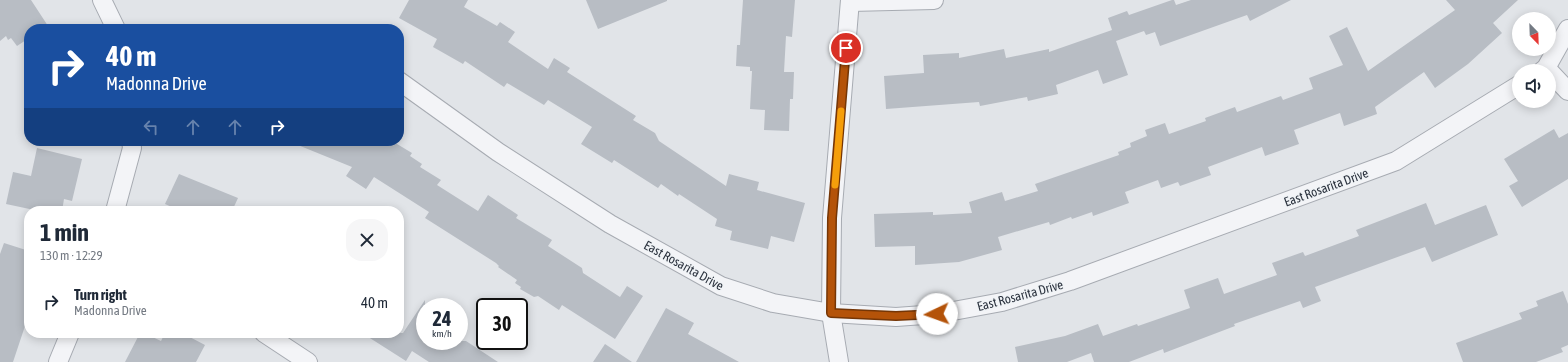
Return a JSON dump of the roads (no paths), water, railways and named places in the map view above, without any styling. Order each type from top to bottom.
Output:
[{"type":"street","points":[[102,0],[114,24]]},
{"type":"street","points":[[839,362],[831,313],[832,218],[850,1],[934,0]]},
{"type":"street","points":[[1549,64],[1568,29]]},
{"type":"street","points":[[1556,80],[1568,91]]},
{"type":"street","name":"East Rosarita Drive","points":[[404,85],[498,152],[610,224],[721,286],[773,304],[831,313],[896,316],[937,314],[1002,302],[1070,281],[1396,161],[1512,89]]},
{"type":"street","points":[[116,206],[132,146]]},
{"type":"street","points":[[58,362],[68,338]]},
{"type":"street","points":[[272,338],[308,362]]}]
